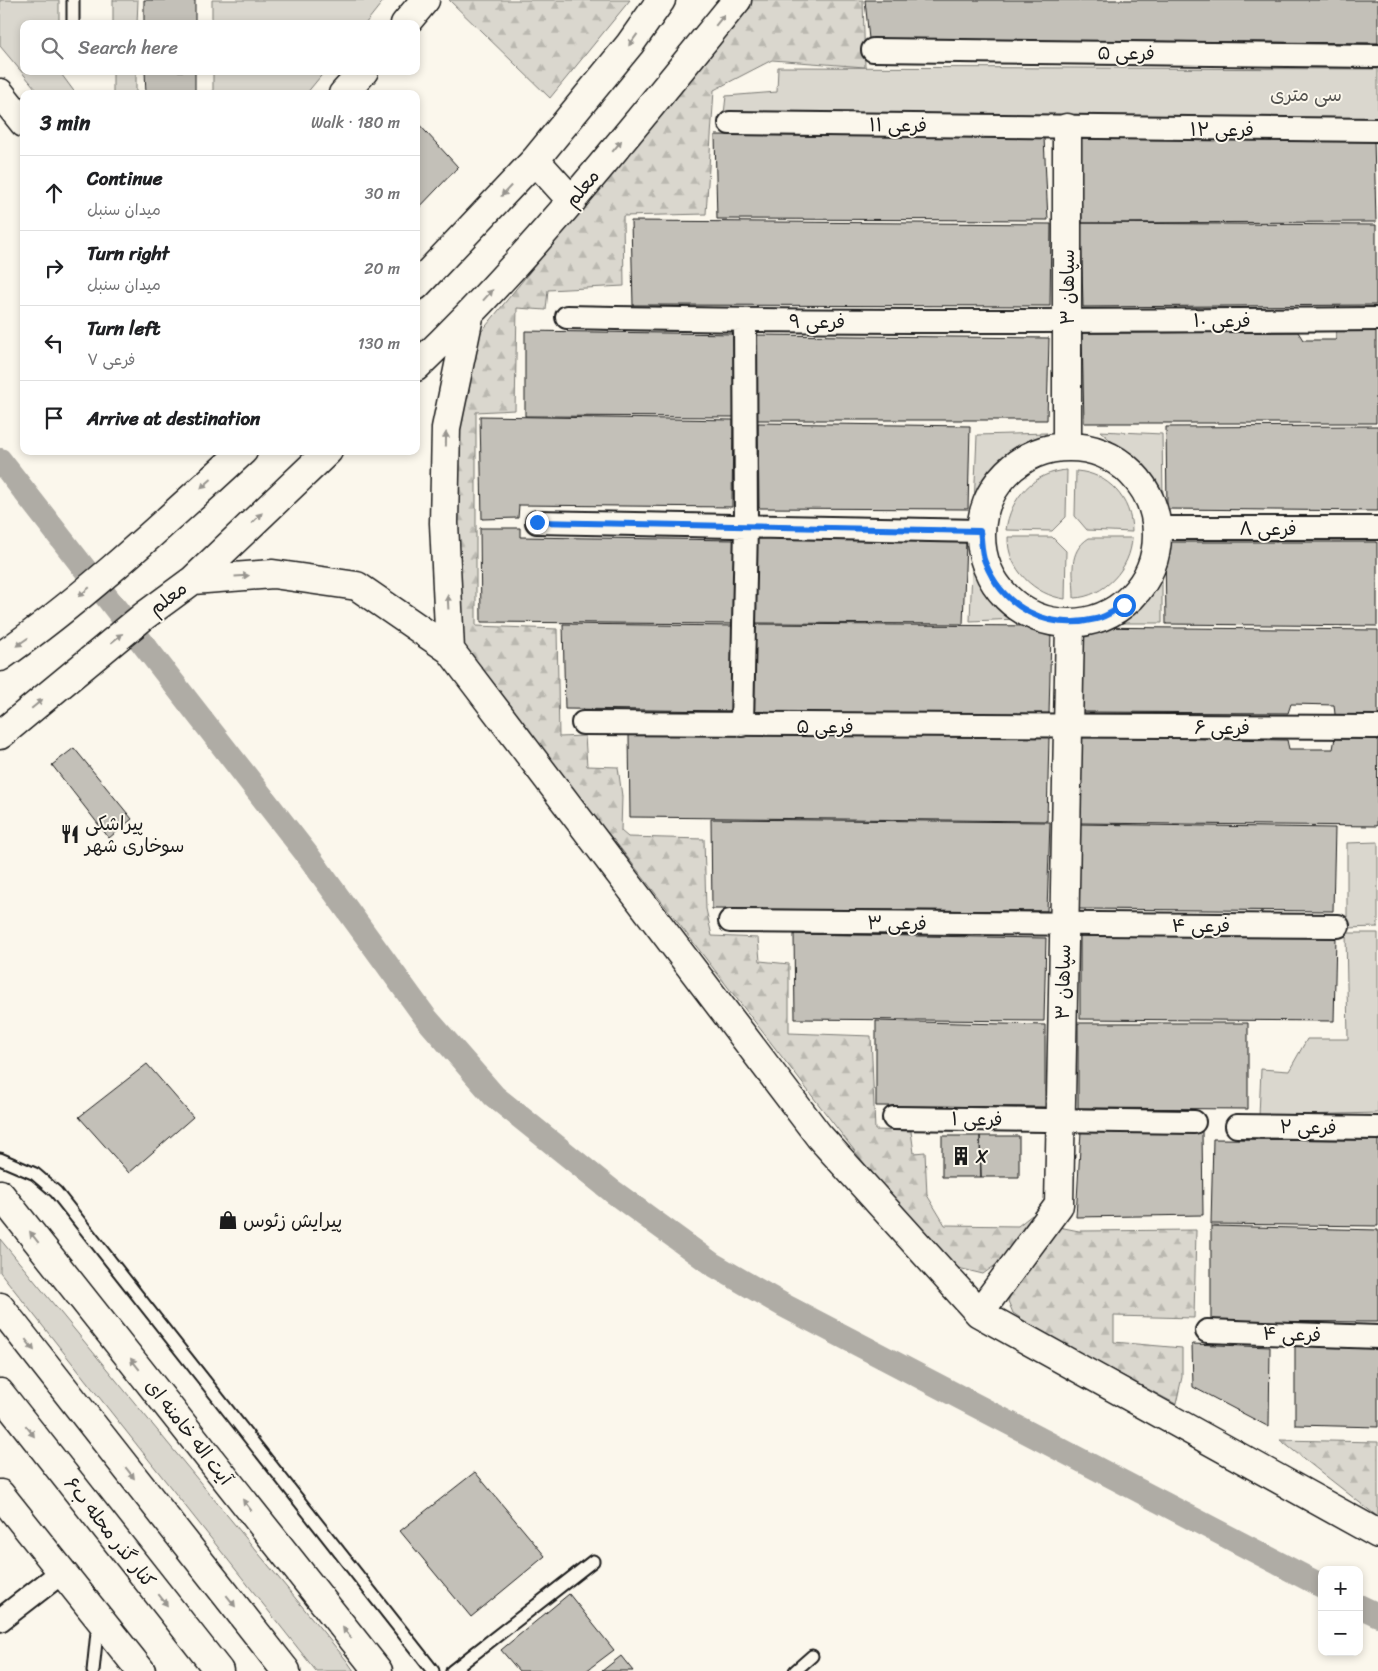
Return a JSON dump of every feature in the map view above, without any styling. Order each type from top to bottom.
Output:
[{"type":"street","points":[[408,20],[424,0]]},
{"type":"street","points":[[420,282],[535,160],[630,44],[661,0]]},
{"type":"street","name":"معلم","points":[[420,363],[469,316],[572,201],[737,0]]},
{"type":"street","name":"فرعی ۵","points":[[873,50],[1378,56]]},
{"type":"street","points":[[347,90],[360,75]]},
{"type":"street","points":[[0,93],[20,118]]},
{"type":"street","name":"فرعی ۱۱","points":[[730,123],[1067,128]]},
{"type":"street","name":"فرعی ۱۲","points":[[1067,128],[1378,130]]},
{"type":"street","name":"سپاهان ۳","points":[[1067,128],[1067,447]]},
{"type":"street","points":[[535,160],[572,201]]},
{"type":"street","points":[[450,650],[444,523],[446,428],[469,316]]},
{"type":"street","name":"فرعی ۹","points":[[566,317],[746,321],[1067,322]]},
{"type":"street","name":"فرعی ۱۰","points":[[1067,322],[1378,319]]},
{"type":"street","points":[[742,725],[746,525],[746,321]]},
{"type":"street","points":[[1067,447],[1093,450],[1118,461],[1125,467],[1138,479],[1152,502],[1158,528],[1155,557],[1143,584],[1137,591],[1124,605],[1098,619],[1070,624],[1042,619],[1016,606],[996,585],[984,560],[980,531],[986,505],[998,482],[1017,464],[1041,451],[1067,447]]},
{"type":"street","points":[[0,657],[43,627],[122,561],[238,455]]},
{"type":"street","name":"معلم","points":[[0,736],[80,668],[193,580],[324,455]]},
{"type":"street","points":[[537,522],[980,531]]},
{"type":"street","name":"فرعی ۸","points":[[1158,528],[1378,528]]},
{"type":"street","points":[[193,580],[273,574],[357,586],[450,650],[819,1136],[979,1313],[1378,1534]]},
{"type":"street","name":"سپاهان ۳","points":[[979,1313],[1059,1205],[1066,727],[1070,624]]},
{"type":"street","name":"فرعی ۵","points":[[583,723],[1066,727]]},
{"type":"street","name":"فرعی ۶","points":[[1066,727],[1378,727]]},
{"type":"street","name":"فرعی ۳","points":[[730,921],[1064,925]]},
{"type":"street","name":"فرعی ۴","points":[[1064,925],[1338,926]]},
{"type":"street","name":"فرعی ۱","points":[[894,1118],[1061,1120]]},
{"type":"street","points":[[1061,1120],[1194,1122]]},
{"type":"street","name":"فرعی ۲","points":[[1237,1126],[1378,1128]]},
{"type":"street","name":"آیت اله خامنه ای","points":[[0,1194],[378,1671]]},
{"type":"street","points":[[0,1307],[286,1671]]},
{"type":"street","name":"فرعی ۴","points":[[1206,1331],[1378,1337]]},
{"type":"street","name":"کنار گذر محله ب۶","points":[[0,1393],[219,1671]]},
{"type":"street","points":[[0,1494],[141,1671]]},
{"type":"street","points":[[0,1620],[62,1572]]},
{"type":"lane","points":[[73,0],[73,20]]},
{"type":"lane","points":[[0,1159],[35,1174],[56,1192],[433,1671]]},
{"type":"lane","points":[[452,1671],[592,1560]]},
{"type":"lane","points":[[93,1671],[99,1618]]},
{"type":"lane","points":[[795,1671],[812,1656]]},
{"type":"green space","points":[[0,0],[59,0],[59,20],[20,20],[20,70],[0,46]]},
{"type":"green space","points":[[113,0],[138,0],[137,20],[113,20]]},
{"type":"green space","points":[[212,0],[384,0],[368,20],[212,20]]},
{"type":"green space","points":[[449,0],[630,0],[550,98]]},
{"type":"green space","points":[[749,0],[863,0],[865,67],[772,60],[714,90],[706,214],[623,216],[624,286],[548,290],[546,310],[517,308],[515,410],[476,412],[476,626],[557,629],[559,737],[585,736],[587,766],[618,767],[622,796],[621,831],[628,837],[704,839],[706,909],[712,936],[758,938],[760,961],[789,964],[789,1033],[871,1036],[875,1130],[911,1131],[914,1153],[925,1152],[927,1195],[945,1225],[1018,1226],[1032,1215],[1032,1227],[997,1264],[983,1274],[950,1266],[912,1225],[621,849],[458,650],[458,418],[478,336]]},
{"type":"green space","name":"سی متری","points":[[778,67],[1378,69],[1378,121],[724,114],[726,96],[777,92]]},
{"type":"green space","points":[[24,75],[62,75],[73,90],[37,90]]},
{"type":"green space","points":[[113,75],[136,75],[136,90],[113,90]]},
{"type":"green space","points":[[213,75],[322,75],[309,90],[213,90]]},
{"type":"green space","points":[[1100,431],[1162,434],[1163,497],[1139,465]]},
{"type":"green space","points":[[1047,433],[1024,449],[1006,465],[990,483],[974,506],[977,435]]},
{"type":"green space","points":[[1067,470],[1066,517],[1052,531],[1006,530],[1008,518],[1018,497],[1034,481],[1055,472]]},
{"type":"green space","points":[[1076,471],[1098,477],[1108,482],[1116,490],[1128,509],[1132,532],[1087,530],[1075,516]]},
{"type":"green space","points":[[1008,537],[1052,537],[1066,551],[1065,599],[1043,592],[1025,578],[1012,560]]},
{"type":"green space","points":[[1089,538],[1132,538],[1127,560],[1114,579],[1096,592],[1074,598],[1073,564],[1077,550]]},
{"type":"green space","points":[[1162,562],[1162,623],[1108,623],[1117,617],[1138,596]]},
{"type":"green space","points":[[972,567],[991,593],[1018,619],[970,621]]},
{"type":"green space","points":[[1378,842],[1378,927],[1347,928],[1347,843]]},
{"type":"green space","points":[[1346,933],[1378,933],[1378,1113],[1259,1116],[1261,1069],[1289,1071],[1307,1039],[1348,1039]]},
{"type":"green space","points":[[1059,1227],[1079,1231],[1196,1230],[1194,1318],[1114,1316],[1114,1342],[1182,1348],[1182,1377],[1176,1404],[1041,1332],[1013,1313],[1008,1301],[1020,1275]]},
{"type":"green space","points":[[0,1239],[354,1671],[316,1671],[0,1272]]},
{"type":"green space","points":[[1280,1440],[1378,1442],[1378,1517]]},
{"type":"building","points":[[144,0],[195,0],[195,20],[144,20]]},
{"type":"building","points":[[865,0],[1378,0],[1378,43],[869,39]]},
{"type":"building","points":[[145,75],[195,75],[195,90],[146,90]]},
{"type":"building","points":[[420,125],[458,167],[420,207]]},
{"type":"building","points":[[715,135],[1044,138],[1048,220],[717,219]]},
{"type":"building","points":[[1080,139],[1374,139],[1376,222],[1082,223]]},
{"type":"building","points":[[631,221],[1051,224],[1050,306],[633,305]]},
{"type":"building","points":[[1081,223],[1376,225],[1376,305],[1083,307]]},
{"type":"building","points":[[1376,327],[1376,423],[1084,423],[1082,333],[1298,332],[1303,340],[1336,340],[1336,328]]},
{"type":"building","points":[[525,331],[737,334],[734,417],[525,416]]},
{"type":"building","points":[[756,335],[1049,338],[1047,420],[757,420]]},
{"type":"building","points":[[480,416],[733,420],[732,507],[519,505],[518,518],[482,519]]},
{"type":"building","points":[[758,423],[970,426],[968,509],[759,508]]},
{"type":"building","points":[[1378,426],[1378,511],[1167,509],[1166,427]]},
{"type":"building","points":[[480,528],[520,528],[520,537],[737,540],[734,624],[481,622]]},
{"type":"building","points":[[754,538],[966,541],[963,624],[754,623]]},
{"type":"building","points":[[1165,542],[1377,542],[1377,626],[1166,624]]},
{"type":"building","points":[[563,624],[736,626],[735,711],[565,709]]},
{"type":"building","points":[[754,624],[1042,626],[1051,631],[1049,715],[752,715]]},
{"type":"building","points":[[1082,627],[1378,630],[1378,722],[1336,723],[1334,705],[1291,704],[1288,713],[1080,712]]},
{"type":"building","points":[[1336,732],[1378,733],[1377,826],[1079,823],[1079,737],[1287,740],[1289,749],[1333,749]]},
{"type":"building","points":[[629,734],[1049,737],[1047,821],[630,817]]},
{"type":"building","points":[[74,748],[132,819],[109,838],[52,765]]},
{"type":"building","points":[[711,819],[1050,822],[1047,911],[712,909]]},
{"type":"building","points":[[1079,824],[1335,828],[1333,911],[1078,909]]},
{"type":"building","points":[[794,934],[1046,938],[1044,1021],[795,1019]]},
{"type":"building","points":[[1080,934],[1336,937],[1334,1021],[1080,1019]]},
{"type":"building","points":[[876,1021],[1045,1025],[1045,1107],[876,1106]]},
{"type":"building","points":[[1078,1023],[1248,1023],[1248,1109],[1078,1108]]},
{"type":"building","points":[[147,1064],[193,1117],[129,1173],[79,1117]]},
{"type":"building","points":[[1081,1131],[1202,1131],[1203,1215],[1076,1217]]},
{"type":"building","name":"X","points":[[942,1136],[980,1136],[981,1177],[942,1177]]},
{"type":"building","points":[[980,1136],[1019,1136],[1019,1177],[981,1177]]},
{"type":"building","points":[[1213,1139],[1378,1140],[1378,1226],[1211,1224]]},
{"type":"building","points":[[1211,1226],[1378,1230],[1378,1322],[1211,1321]]},
{"type":"building","points":[[1192,1344],[1270,1347],[1269,1427],[1193,1387]]},
{"type":"building","points":[[1295,1345],[1378,1347],[1378,1427],[1295,1425]]},
{"type":"building","points":[[475,1472],[545,1556],[471,1617],[400,1531]]},
{"type":"building","points":[[569,1594],[614,1650],[586,1671],[519,1671],[501,1650]]},
{"type":"building","points":[[621,1656],[633,1671],[602,1671]]},
{"type":"waterway","points":[[0,460],[309,857],[426,1018],[494,1096],[612,1191],[712,1264],[785,1306],[1318,1584]]},
{"type":"waterway","points":[[1363,1608],[1378,1615]]},
{"type":"place","name":"پیراشکی سوخاری شهر","points":[[70,834]]},
{"type":"place","name":"X","points":[[961,1156]]},
{"type":"place","name":"پیرایش زئوس","points":[[228,1220]]},
{"type":"route","points":[[537,522],[980,531],[984,560],[996,585],[1016,606],[1042,619],[1070,624],[1098,619],[1124,605]]}]
